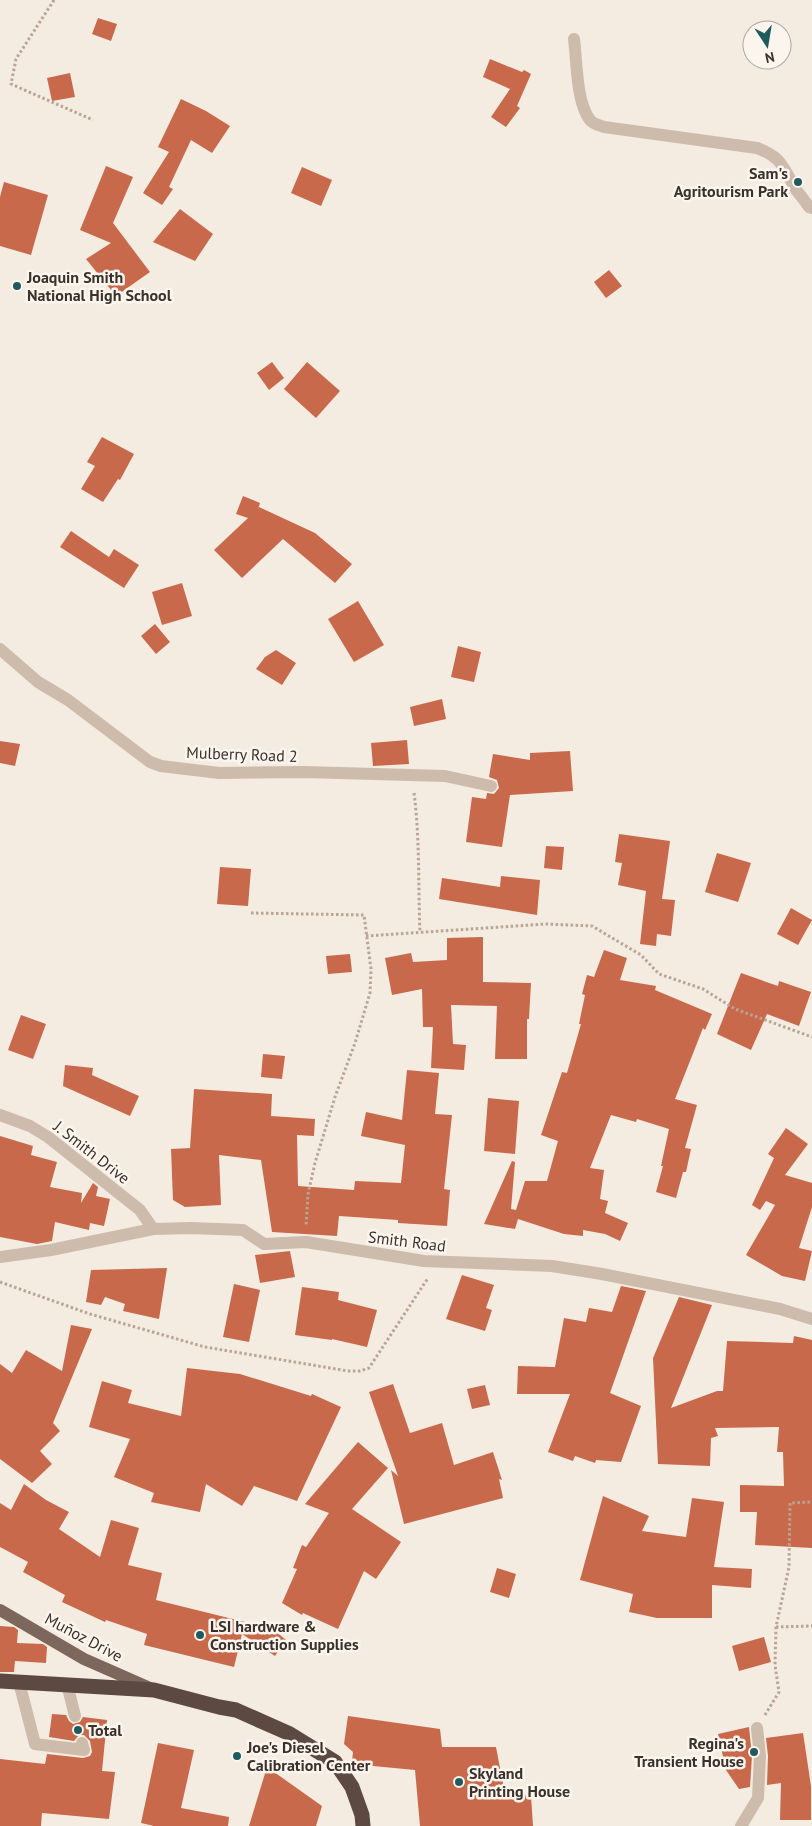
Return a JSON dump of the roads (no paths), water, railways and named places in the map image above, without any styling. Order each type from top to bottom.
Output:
[{"type":"highway","points":[[0,1681],[154,1690],[219,1708],[236,1710],[288,1733],[336,1762],[352,1788],[362,1815],[363,1826]]},
{"type":"main road","name":"Muñoz Drive","points":[[0,1610],[84,1658],[154,1690]]},
{"type":"street","points":[[574,39],[584,110],[591,122],[604,127],[757,148],[770,153],[782,163],[797,190],[809,207],[812,208]]},
{"type":"street","name":"Mulberry Road 2","points":[[0,649],[38,682],[68,700],[150,762],[161,766],[219,773],[304,772],[444,776],[491,786]]},
{"type":"street","name":"J. Smith Drive","points":[[0,1115],[30,1126],[48,1137],[140,1210],[153,1229]]},
{"type":"street","name":"Smith Road","points":[[0,1257],[51,1250],[153,1229],[243,1230],[264,1244],[306,1242],[387,1256],[438,1262],[552,1266],[780,1309],[812,1319]]},
{"type":"street","points":[[18,1682],[35,1744],[84,1750],[82,1743]]},
{"type":"street","points":[[67,1684],[75,1716]]},
{"type":"street","points":[[741,1826],[758,1798],[760,1756],[757,1728]]},
{"type":"place","name":"Sam's Agritourism Park","points":[[798,182]]},
{"type":"place","name":"Joaquin Smith National High School","points":[[17,286]]},
{"type":"place","name":"LSI hardware & Construction Supplies","points":[[200,1635]]},
{"type":"place","name":"Total","points":[[78,1730]]},
{"type":"place","name":"Regina's Transient House","points":[[754,1752]]},
{"type":"place","name":"Joe's Diesel Calibration Center","points":[[237,1756]]},
{"type":"place","name":"Skyland Printing House","points":[[459,1782]]}]
